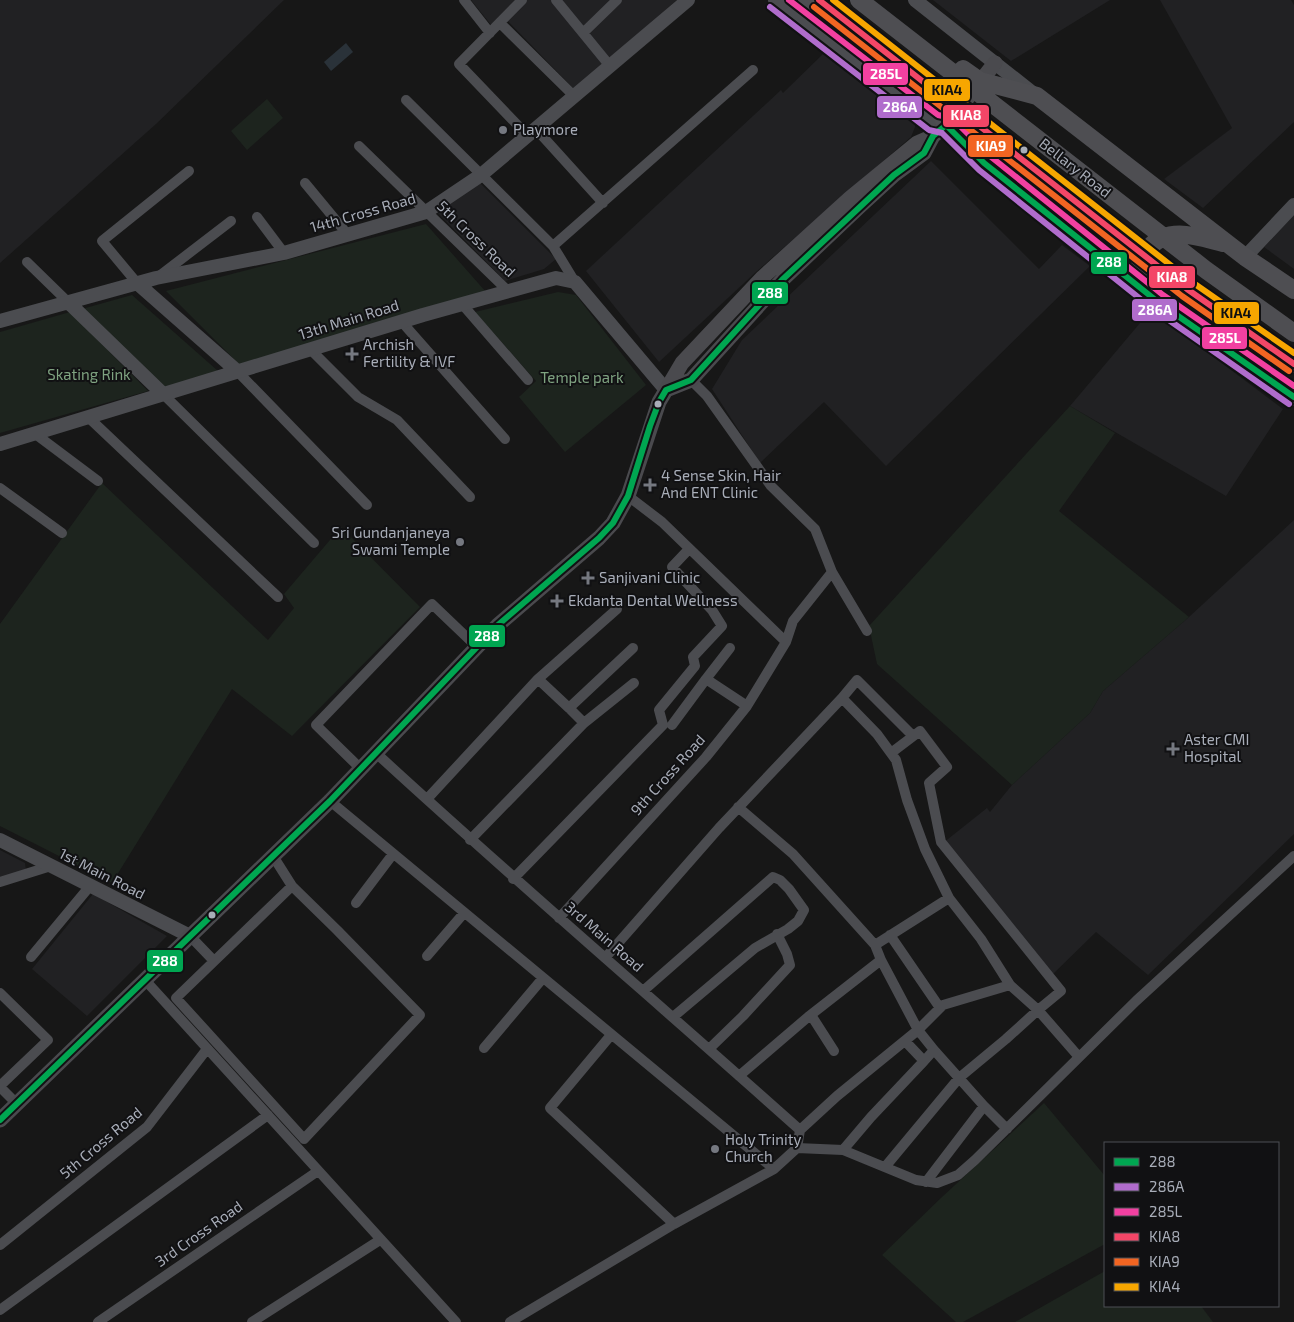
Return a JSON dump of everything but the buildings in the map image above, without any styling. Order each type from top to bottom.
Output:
[{"type":"highway","points":[[807,0],[941,113],[939,131],[984,163],[1146,293],[1294,397]]},
{"type":"highway","name":"Bellary Road","points":[[819,0],[1187,289],[1290,362]]},
{"type":"highway","name":"Bellary Road","points":[[859,0],[1206,270],[1294,333]]},
{"type":"highway","points":[[876,0],[980,81],[1037,96],[1245,257],[1294,290]]},
{"type":"highway","points":[[1146,293],[1140,266],[1146,252],[1154,242],[1175,233],[1230,244]]},
{"type":"main road","points":[[666,390],[691,380],[782,280],[894,175],[924,153],[939,131],[995,63]]},
{"type":"main road","points":[[0,1120],[330,801],[498,625],[599,538],[613,523],[628,496],[659,402],[682,363],[763,277],[850,198],[917,143],[939,131]]},
{"type":"street","points":[[464,0],[490,33]]},
{"type":"street","points":[[522,0],[459,64],[532,132],[602,203]]},
{"type":"street","points":[[556,0],[610,66]]},
{"type":"street","points":[[583,34],[616,0]]},
{"type":"street","name":"14th Cross Road","points":[[0,321],[156,278],[284,253],[426,212],[481,175],[688,0]]},
{"type":"street","points":[[775,0],[934,123],[939,131]]},
{"type":"street","points":[[915,0],[1037,96]]},
{"type":"street","points":[[500,23],[574,96]]},
{"type":"street","points":[[553,246],[753,70]]},
{"type":"street","points":[[406,100],[553,246],[575,282],[666,390]]},
{"type":"street","name":"5th Cross Road","points":[[359,146],[508,292]]},
{"type":"street","points":[[190,171],[102,240],[138,283],[237,371],[367,505]]},
{"type":"street","points":[[305,183],[348,235]]},
{"type":"street","points":[[1245,257],[1294,205]]},
{"type":"street","points":[[257,217],[284,253]]},
{"type":"street","points":[[156,278],[231,221]]},
{"type":"street","points":[[27,262],[314,543]]},
{"type":"street","name":"13th Main Road","points":[[0,444],[401,321],[556,278],[575,282]]},
{"type":"street","points":[[462,304],[528,380]]},
{"type":"street","points":[[401,321],[505,439]]},
{"type":"street","points":[[310,349],[358,397],[397,420],[470,497]]},
{"type":"street","points":[[691,380],[706,396],[771,486],[815,529],[832,572],[867,631]]},
{"type":"street","points":[[88,417],[278,597]]},
{"type":"street","points":[[34,434],[98,482]]},
{"type":"street","points":[[0,488],[62,533]]},
{"type":"street","points":[[628,496],[662,522],[786,642]]},
{"type":"street","points":[[513,878],[663,725],[659,710],[695,666],[693,657],[722,626],[712,610],[672,567],[689,549]]},
{"type":"street","name":"9th Cross Road","points":[[559,918],[706,757],[747,706],[786,642],[793,621],[832,572]]},
{"type":"street","points":[[361,769],[316,725],[432,604],[477,647]]},
{"type":"street","points":[[427,799],[538,679],[617,609]]},
{"type":"street","points":[[569,708],[633,648]]},
{"type":"street","points":[[672,725],[730,648]]},
{"type":"street","points":[[538,679],[584,723]]},
{"type":"street","points":[[706,679],[747,706]]},
{"type":"street","points":[[605,958],[738,808],[857,680],[913,736]]},
{"type":"street","points":[[470,840],[584,723],[634,684]]},
{"type":"street","points":[[842,698],[877,734],[896,760],[907,800],[925,849],[949,898],[981,939],[1010,985],[1038,1010],[1079,1057]]},
{"type":"street","points":[[885,1167],[959,1078],[1061,991],[941,842],[929,783],[947,767],[920,731],[891,753]]},
{"type":"street","name":"3rd Main Road","points":[[376,753],[470,840],[800,1130]]},
{"type":"street","points":[[330,801],[774,1170]]},
{"type":"street","points":[[738,808],[793,854],[875,945],[918,1030],[984,1106],[1007,1128]]},
{"type":"street","name":"1st Main Road","points":[[0,840],[190,936]]},
{"type":"street","points":[[356,903],[393,854]]},
{"type":"street","points":[[272,856],[292,886],[420,1015],[304,1139],[176,998],[292,886]]},
{"type":"street","points":[[797,1148],[843,1150],[916,1180],[926,1182],[937,1182],[958,1175],[1136,1001],[1294,856]]},
{"type":"street","points":[[0,882],[51,866]]},
{"type":"street","points":[[643,991],[773,877],[780,880],[804,910],[793,925],[755,948],[673,1017]]},
{"type":"street","points":[[31,957],[90,886]]},
{"type":"street","points":[[875,945],[949,898]]},
{"type":"street","points":[[427,956],[464,913]]},
{"type":"street","points":[[709,1049],[744,1016],[790,965],[777,934]]},
{"type":"street","points":[[890,935],[940,1008]]},
{"type":"street","points":[[190,936],[214,961]]},
{"type":"street","points":[[739,1076],[811,1015],[881,960]]},
{"type":"street","points":[[484,1048],[543,978]]},
{"type":"street","points":[[145,980],[456,1322]]},
{"type":"street","points":[[510,1322],[674,1224],[774,1170],[797,1148],[800,1130],[837,1096],[918,1030],[943,1005],[1010,985]]},
{"type":"street","points":[[0,993],[48,1040],[0,1087],[16,1104]]},
{"type":"street","points":[[811,1015],[834,1052]]},
{"type":"street","points":[[611,1034],[550,1108],[674,1224]]},
{"type":"street","points":[[905,1041],[924,1060]]},
{"type":"street","name":"5th Cross Road","points":[[0,1245],[147,1127],[207,1048]]},
{"type":"street","points":[[843,1150],[934,1050]]},
{"type":"street","points":[[926,1182],[984,1106]]},
{"type":"street","points":[[0,1310],[268,1116]]},
{"type":"street","name":"3rd Cross Road","points":[[98,1322],[318,1171]]},
{"type":"street","points":[[252,1322],[380,1240]]},
{"type":"shaded area","points":[[0,0],[284,0],[156,124],[0,263]]},
{"type":"shaded area","points":[[471,0],[677,0],[574,89],[503,16],[492,26]]},
{"type":"shaded area","points":[[933,0],[1110,0],[1011,61]]},
{"type":"shaded area","points":[[1160,0],[1291,0],[1294,5],[1294,122],[1203,208],[1164,179],[1232,128]]},
{"type":"shaded area","points":[[346,43],[353,52],[331,71],[324,62]]},
{"type":"shaded area","points":[[823,54],[915,120],[915,127],[911,137],[757,271],[659,362],[586,271],[781,90],[783,93]]},
{"type":"shaded area","points":[[931,161],[1039,269],[1062,245],[1090,266],[886,466],[824,402],[760,463],[712,389],[742,340]]},
{"type":"shaded area","points":[[479,182],[556,259],[544,269],[505,281],[438,213]]},
{"type":"shaded area","points":[[1294,215],[1294,269],[1264,247]]},
{"type":"shaded area","points":[[1151,310],[1283,409],[1226,496],[1070,406]]},
{"type":"shaded area","name":"Aster CMI Hospital","points":[[1294,520],[1294,834],[1148,975],[1096,932],[1052,975],[943,843],[987,808],[990,812],[1012,785],[1090,713],[1103,691],[1189,617]]},
{"type":"shaded area","points":[[0,850],[25,863],[26,871],[0,878]]},
{"type":"shaded area","points":[[93,894],[167,936],[87,1016],[32,969]]},
{"type":"green space","points":[[267,99],[283,118],[247,150],[231,131]]},
{"type":"green space","points":[[426,224],[486,292],[239,364],[166,291]]},
{"type":"green space","name":"Temple park","points":[[558,292],[576,295],[646,385],[565,452],[519,397],[536,381],[475,312]]},
{"type":"green space","points":[[132,295],[218,371],[164,388],[82,309]]},
{"type":"green space","name":"Skating Rink","points":[[70,312],[148,391],[0,433],[0,332]]},
{"type":"green space","points":[[1070,406],[1115,433],[1059,511],[1189,617],[1103,691],[1090,713],[1012,785],[877,664],[869,626]]},
{"type":"green space","points":[[102,483],[268,640],[294,608],[284,594],[341,527],[420,607],[292,736],[232,689],[112,883],[0,826],[0,624]]},
{"type":"green space","points":[[1044,1103],[1104,1175],[1104,1245],[963,1322],[956,1322],[882,1255]]},
{"type":"green space","points":[[1104,1272],[1104,1307],[1202,1307],[1213,1322],[1015,1322]]},
{"type":"transit line","name":"285L","points":[[789,0],[938,115],[952,118],[990,156],[1163,295],[1294,386]]},
{"type":"transit line","name":"KIA8","points":[[819,0],[1187,289],[1294,364]]},
{"type":"transit line","name":"KIA4","points":[[833,0],[1192,282],[1294,353]]},
{"type":"transit line","name":"286A","points":[[770,7],[929,130],[942,133],[979,170],[1153,309],[1289,404]]},
{"type":"transit line","name":"KIA9","points":[[814,7],[1182,296],[1289,371]]},
{"type":"transit line","name":"288","points":[[0,1120],[330,801],[498,625],[599,538],[613,523],[628,496],[650,426],[659,402],[666,390],[691,380],[782,280],[894,175],[924,153],[933,136],[946,125],[984,163],[1158,302],[1294,397]]},
{"type":"place","name":"Playmore","points":[[503,130]]},
{"type":"place","name":"Archish Fertility & IVF","points":[[352,354]]},
{"type":"place","name":"4 Sense Skin, Hair And ENT Clinic","points":[[650,485]]},
{"type":"place","name":"Sri Gundanjaneya Swami Temple","points":[[460,542]]},
{"type":"place","name":"Sanjivani Clinic","points":[[588,578]]},
{"type":"place","name":"Ekdanta Dental Wellness","points":[[557,601]]},
{"type":"place","name":"Aster CMI Hospital","points":[[1173,749]]},
{"type":"place","name":"Holy Trinity Church","points":[[715,1149]]}]
